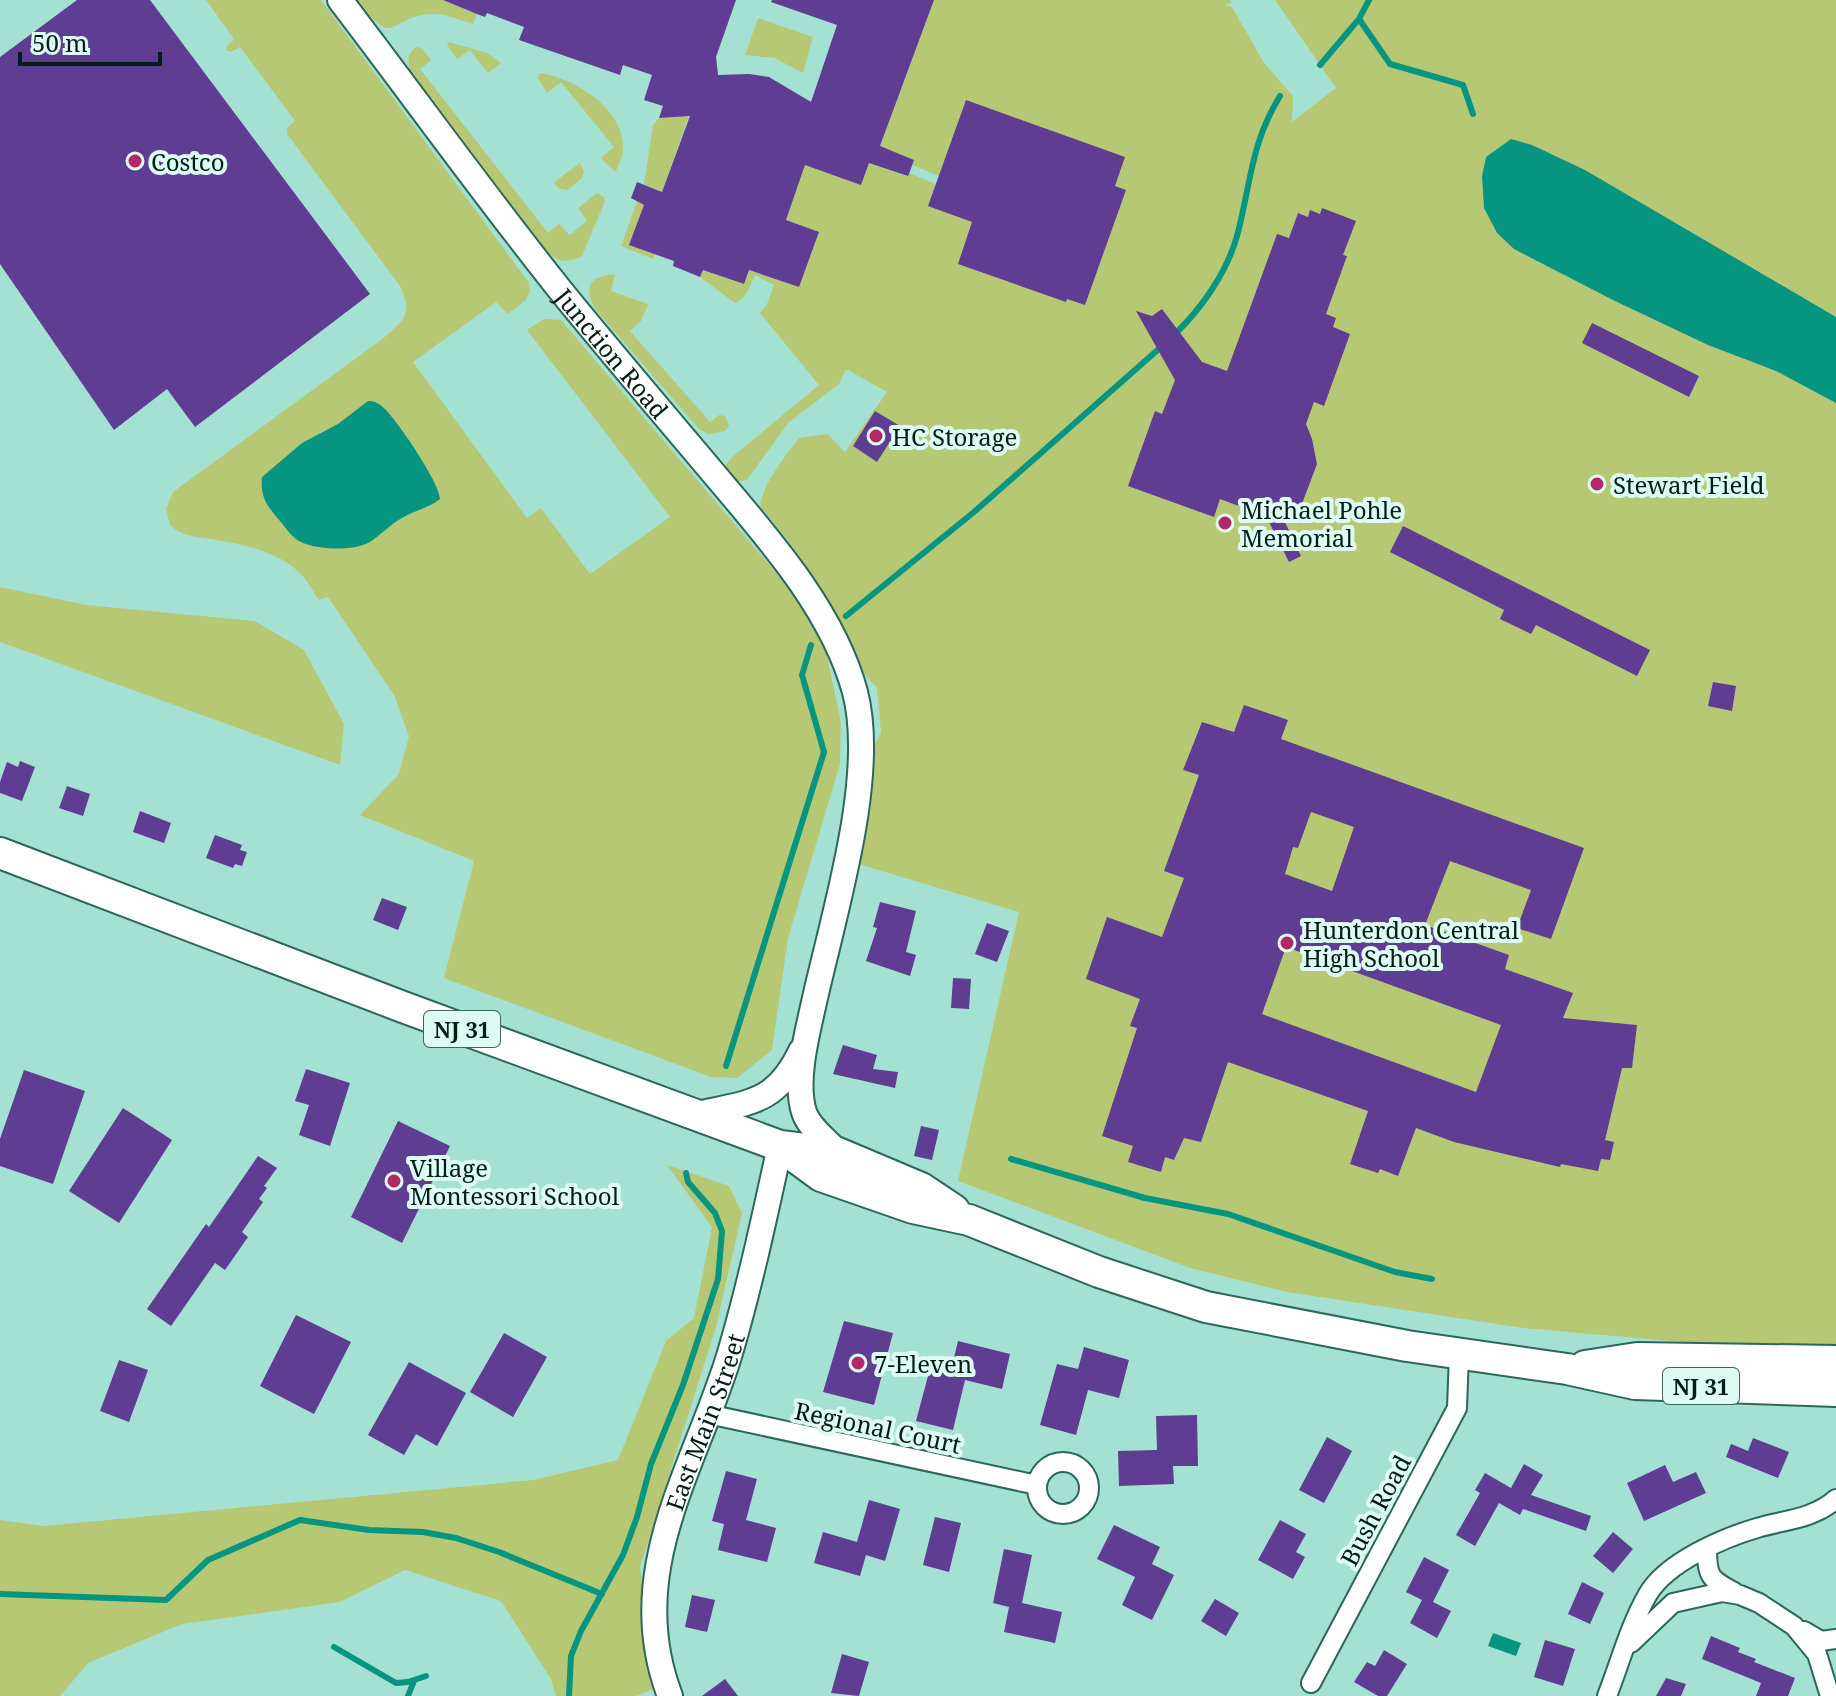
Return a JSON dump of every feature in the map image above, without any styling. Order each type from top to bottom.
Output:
[{"type":"highway","name":"NJ 31","points":[[0,853],[693,1115],[780,1146],[838,1153],[921,1188],[969,1220]]},
{"type":"highway","name":"NJ 31","points":[[780,1146],[821,1176],[913,1208],[969,1220],[1087,1268],[1206,1307],[1459,1354],[1567,1369],[1635,1384],[1836,1391]]},
{"type":"highway","name":"NJ 31","points":[[1567,1369],[1637,1358],[1836,1361]]},
{"type":"street","name":"Junction Road","points":[[340,0],[561,290],[795,574],[834,640],[854,691],[860,717],[859,773],[850,837],[805,1042]]},
{"type":"street","points":[[693,1115],[769,1095],[780,1087],[792,1070],[805,1042]]},
{"type":"street","points":[[805,1042],[801,1085],[804,1111],[808,1121],[838,1153]]},
{"type":"street","name":"East Main Street","points":[[670,1696],[656,1641],[653,1609],[656,1576],[670,1512],[708,1414],[746,1297],[780,1146]]},
{"type":"street","name":"Bush Road","points":[[1311,1683],[1457,1408],[1459,1354]]},
{"type":"street","name":"Regional Court","points":[[708,1414],[1037,1485]]},
{"type":"street","points":[[1607,1696],[1649,1592],[1680,1563],[1760,1527],[1809,1515],[1836,1499]]},
{"type":"street","points":[[1809,1515],[1836,1519]]},
{"type":"street","points":[[1707,1549],[1707,1571],[1714,1581],[1759,1603],[1821,1641],[1836,1639]]},
{"type":"street","points":[[1626,1647],[1673,1603],[1722,1592],[1740,1595]]},
{"type":"street","points":[[1794,1626],[1817,1654],[1830,1696]]},
{"type":"shaded area","points":[[206,0],[321,0],[529,283],[526,300],[508,314],[496,302],[413,362],[527,518],[541,508],[590,574],[670,517],[527,330],[544,319],[561,320],[789,588],[826,651],[841,722],[840,764],[788,938],[772,1050],[737,1078],[711,1077],[444,978],[474,861],[360,815],[399,774],[409,736],[394,695],[328,597],[319,600],[303,576],[291,565],[258,550],[189,535],[170,525],[166,509],[173,492],[381,340],[400,322],[406,311],[400,286],[287,134],[287,128],[295,121],[240,47],[231,52],[226,50],[234,39]]},
{"type":"shaded area","points":[[357,0],[443,0],[477,14],[473,24],[431,14],[387,28],[370,16]]},
{"type":"shaded area","points":[[934,0],[1230,0],[1232,3],[1225,5],[1232,7],[1264,63],[1293,96],[1292,122],[1336,88],[1275,0],[1836,0],[1836,1353],[1523,1328],[1287,1292],[1190,1268],[958,1181],[1019,912],[855,863],[874,746],[881,732],[877,687],[854,658],[813,576],[760,506],[770,479],[799,438],[827,434],[845,452],[887,392],[846,369],[839,384],[788,423],[747,480],[737,482],[724,468],[731,458],[819,385],[760,313],[774,285],[755,275],[745,295],[735,303],[700,277],[703,270],[743,284],[749,270],[799,286],[819,233],[786,220],[805,165],[861,184],[869,163],[907,176],[909,173],[936,184],[928,206],[1115,186],[966,101],[939,176],[912,165],[913,160],[898,153],[877,155]],"holes":[[[966,241],[1074,279],[1066,302],[959,263]]]},
{"type":"shaded area","points":[[758,18],[813,37],[803,73],[775,58],[745,55]]},
{"type":"shaded area","points":[[449,42],[487,53],[501,63],[488,73],[470,50],[457,59],[447,45]]},
{"type":"shaded area","points":[[416,47],[422,48],[431,60],[420,69],[548,233],[559,224],[570,235],[587,221],[578,208],[597,193],[604,197],[582,256],[563,261],[547,251],[412,77],[409,57]]},
{"type":"shaded area","points":[[540,73],[574,84],[590,94],[616,121],[622,137],[622,154],[615,172],[601,158],[614,147],[561,82],[547,93],[538,78]]},
{"type":"shaded area","points":[[695,99],[662,192],[644,184],[653,125],[659,118],[678,117]]},
{"type":"shaded area","points":[[1511,139],[1532,145],[1585,170],[1836,317],[1836,403],[1776,371],[1708,345],[1615,301],[1514,249],[1497,233],[1484,208],[1482,176],[1486,157]]},
{"type":"shaded area","points":[[580,163],[584,171],[582,178],[568,190],[560,189],[553,183]]},
{"type":"shaded area","points":[[637,201],[644,204],[655,254],[653,259],[621,246]]},
{"type":"shaded area","points":[[615,274],[611,291],[648,304],[641,321],[630,331],[710,422],[719,415],[725,416],[729,426],[725,431],[709,434],[699,429],[595,309],[591,301],[591,284],[600,277]]},
{"type":"shaded area","points":[[368,401],[381,406],[399,426],[426,467],[440,499],[402,518],[361,546],[325,548],[301,542],[289,533],[268,506],[263,496],[262,477],[302,443],[338,424]]},
{"type":"shaded area","points":[[0,587],[86,605],[255,621],[304,650],[344,724],[340,765],[0,642]]},
{"type":"shaded area","points":[[667,1165],[729,1186],[742,1213],[716,1327],[640,1567],[654,1689],[636,1696],[556,1696],[551,1679],[501,1601],[405,1570],[340,1602],[182,1624],[88,1663],[60,1696],[0,1696],[0,1520],[44,1526],[533,1480],[618,1460],[666,1341],[694,1318],[712,1227]]},
{"type":"shaded area","points":[[1493,1633],[1521,1643],[1516,1656],[1488,1646]]},
{"type":"building","name":"Costco","points":[[77,0],[150,0],[370,294],[195,427],[167,389],[114,430],[0,264],[0,57]]},
{"type":"building","points":[[443,0],[736,0],[716,57],[718,75],[769,77],[811,102],[837,25],[772,0],[934,0],[880,146],[914,160],[908,176],[869,163],[861,185],[805,165],[786,220],[819,232],[799,287],[749,270],[744,284],[703,270],[700,277],[673,266],[674,261],[629,245],[644,205],[631,198],[637,182],[662,192],[690,116],[659,118],[663,106],[644,100],[652,75],[623,65],[620,75],[519,40],[524,27],[487,13],[485,17]]},
{"type":"building","points":[[966,100],[1125,157],[1115,186],[1126,190],[1085,305],[1067,299],[1066,302],[958,264],[972,222],[928,206]]},
{"type":"building","points":[[1322,208],[1356,221],[1326,314],[1336,318],[1333,327],[1350,334],[1324,406],[1314,402],[1306,424],[1317,464],[1300,509],[1283,518],[1301,556],[1289,562],[1266,516],[1220,499],[1214,517],[1128,486],[1155,411],[1162,414],[1175,380],[1136,311],[1152,316],[1162,309],[1202,362],[1227,371],[1277,234],[1289,238],[1298,213],[1308,217],[1310,210],[1320,214]]},
{"type":"building","points":[[1592,323],[1699,376],[1689,397],[1582,343]]},
{"type":"building","name":"HC Storage","points":[[875,411],[900,426],[877,462],[853,446]]},
{"type":"building","points":[[1403,526],[1650,650],[1637,676],[1536,625],[1531,634],[1500,619],[1504,610],[1390,552]]},
{"type":"building","points":[[1713,682],[1736,686],[1732,711],[1708,706]]},
{"type":"building","name":"Hunterdon Central High School","points":[[1244,705],[1288,720],[1281,739],[1584,848],[1551,939],[1517,928],[1531,890],[1450,861],[1425,925],[1509,955],[1505,969],[1573,993],[1563,1018],[1637,1025],[1632,1068],[1622,1068],[1605,1140],[1614,1142],[1610,1160],[1601,1159],[1598,1171],[1561,1164],[1560,1167],[1454,1142],[1416,1128],[1398,1176],[1380,1169],[1378,1173],[1350,1164],[1368,1111],[1228,1062],[1201,1142],[1184,1138],[1174,1160],[1165,1157],[1161,1172],[1128,1162],[1133,1146],[1102,1136],[1137,1028],[1130,1026],[1140,999],[1086,979],[1107,917],[1162,937],[1184,878],[1164,871],[1199,775],[1183,770],[1202,722],[1234,732]],"holes":[[[1311,812],[1354,827],[1332,891],[1285,874],[1293,847],[1298,848]],[[1286,947],[1501,1025],[1476,1092],[1262,1014]]]},
{"type":"building","points":[[20,761],[35,767],[22,801],[0,793],[0,782],[7,762],[18,767]]},
{"type":"building","points":[[67,786],[90,794],[83,816],[59,808]]},
{"type":"building","points":[[140,811],[171,823],[164,843],[133,832]]},
{"type":"building","points":[[215,835],[242,845],[240,850],[247,852],[242,866],[235,864],[233,868],[206,858]]},
{"type":"building","points":[[382,898],[407,907],[398,930],[373,920]]},
{"type":"building","points":[[880,902],[916,911],[906,952],[916,955],[910,976],[866,961],[877,928],[873,927]]},
{"type":"building","points":[[987,923],[1009,931],[997,962],[975,954]]},
{"type":"building","points":[[953,978],[971,979],[969,1009],[951,1008]]},
{"type":"building","points":[[843,1045],[877,1055],[873,1069],[898,1072],[895,1088],[833,1074]]},
{"type":"building","points":[[306,1069],[350,1083],[330,1146],[299,1135],[309,1105],[295,1101]]},
{"type":"building","points":[[24,1070],[85,1091],[53,1184],[0,1166],[0,1139]]},
{"type":"building","points":[[123,1108],[172,1140],[119,1223],[69,1191]]},
{"type":"building","points":[[398,1121],[450,1146],[402,1243],[351,1217]]},
{"type":"building","points":[[921,1126],[939,1130],[932,1160],[914,1156]]},
{"type":"building","points":[[258,1156],[277,1168],[264,1186],[267,1188],[259,1199],[263,1202],[242,1232],[248,1237],[225,1270],[215,1263],[171,1326],[147,1309]]},
{"type":"building","points":[[296,1315],[351,1342],[314,1414],[260,1386]]},
{"type":"building","name":"7-Eleven","points":[[844,1321],[893,1333],[874,1405],[823,1392]]},
{"type":"building","points":[[504,1333],[547,1357],[513,1417],[470,1392]]},
{"type":"building","points":[[958,1341],[1010,1354],[1002,1389],[965,1380],[953,1430],[916,1421],[932,1361],[952,1366]]},
{"type":"building","points":[[1084,1347],[1129,1360],[1119,1398],[1088,1390],[1076,1435],[1040,1425],[1057,1364],[1078,1369]]},
{"type":"building","points":[[119,1360],[148,1370],[129,1422],[100,1411]]},
{"type":"building","points":[[409,1362],[466,1393],[437,1446],[416,1434],[404,1455],[368,1435]]},
{"type":"building","points":[[1197,1415],[1198,1466],[1173,1466],[1174,1484],[1119,1486],[1118,1451],[1157,1450],[1156,1416]]},
{"type":"building","points":[[1327,1437],[1352,1451],[1324,1503],[1299,1490]]},
{"type":"building","points":[[1753,1438],[1789,1452],[1778,1478],[1726,1457],[1731,1444],[1748,1451]]},
{"type":"building","points":[[1524,1464],[1543,1475],[1531,1495],[1591,1516],[1586,1531],[1523,1509],[1520,1515],[1499,1503],[1475,1546],[1456,1535],[1480,1493],[1475,1490],[1485,1473],[1511,1488]]},
{"type":"building","points":[[1665,1465],[1673,1482],[1696,1472],[1706,1493],[1644,1521],[1627,1483]]},
{"type":"building","points":[[726,1471],[757,1479],[746,1520],[776,1528],[767,1562],[718,1550],[724,1524],[712,1521]]},
{"type":"building","points":[[869,1500],[900,1509],[885,1561],[866,1555],[860,1576],[814,1563],[823,1532],[857,1542]]},
{"type":"building","points":[[935,1517],[961,1523],[949,1572],[923,1565]]},
{"type":"building","points":[[1280,1520],[1306,1534],[1296,1552],[1305,1557],[1293,1579],[1258,1560]]},
{"type":"building","points":[[1114,1525],[1160,1547],[1152,1564],[1174,1575],[1152,1620],[1122,1605],[1135,1577],[1097,1559]]},
{"type":"building","points":[[1613,1532],[1633,1549],[1613,1573],[1593,1556]]},
{"type":"building","points":[[1004,1549],[1032,1555],[1022,1603],[1062,1612],[1055,1643],[1004,1632],[1009,1607],[993,1603]]},
{"type":"building","points":[[1424,1557],[1449,1570],[1433,1602],[1451,1611],[1437,1638],[1410,1623],[1422,1600],[1406,1592]]},
{"type":"building","points":[[1582,1582],[1604,1593],[1590,1624],[1568,1614]]},
{"type":"building","points":[[692,1595],[715,1600],[707,1632],[685,1627]]},
{"type":"building","points":[[1215,1599],[1239,1613],[1226,1636],[1201,1621]]},
{"type":"building","points":[[1711,1636],[1740,1648],[1738,1652],[1756,1659],[1754,1662],[1795,1678],[1788,1696],[1756,1696],[1761,1683],[1702,1659]]},
{"type":"building","points":[[1545,1640],[1575,1649],[1563,1686],[1534,1677]]},
{"type":"building","points":[[1384,1650],[1407,1664],[1387,1696],[1378,1696],[1354,1682],[1367,1662],[1375,1666]]},
{"type":"building","points":[[842,1654],[869,1662],[859,1696],[831,1693]]},
{"type":"building","points":[[1666,1678],[1686,1684],[1681,1696],[1656,1696]]},
{"type":"building","points":[[725,1679],[738,1696],[702,1696]]},
{"type":"waterway","points":[[1320,65],[1359,19],[1369,0]]},
{"type":"waterway","points":[[1359,19],[1390,64],[1463,85],[1473,114]]},
{"type":"waterway","points":[[1175,334],[1204,301],[1227,263],[1237,236],[1257,148],[1280,96]]},
{"type":"waterway","points":[[846,616],[974,512],[1161,347]]},
{"type":"waterway","points":[[726,1066],[824,752],[802,675],[811,645]]},
{"type":"waterway","points":[[1011,1159],[1145,1198],[1228,1214],[1395,1272],[1432,1279]]},
{"type":"waterway","points":[[569,1696],[571,1656],[581,1631],[623,1555],[651,1464],[683,1385],[718,1279],[722,1231],[715,1213],[688,1182],[686,1173]]},
{"type":"waterway","points":[[0,1594],[166,1600],[208,1560],[300,1520],[456,1538],[602,1594]]},
{"type":"waterway","points":[[334,1647],[396,1683],[426,1676]]},
{"type":"waterway","points":[[408,1696],[414,1681]]},
{"type":"place","name":"Costco","points":[[135,161]]},
{"type":"place","name":"HC Storage","points":[[876,436]]},
{"type":"place","name":"Stewart Field","points":[[1597,484]]},
{"type":"place","name":"Michael Pohle Memorial","points":[[1225,523]]},
{"type":"place","name":"Hunterdon Central High School","points":[[1287,943]]},
{"type":"place","name":"Village Montessori School","points":[[394,1181]]},
{"type":"place","name":"7-Eleven","points":[[858,1363]]}]
